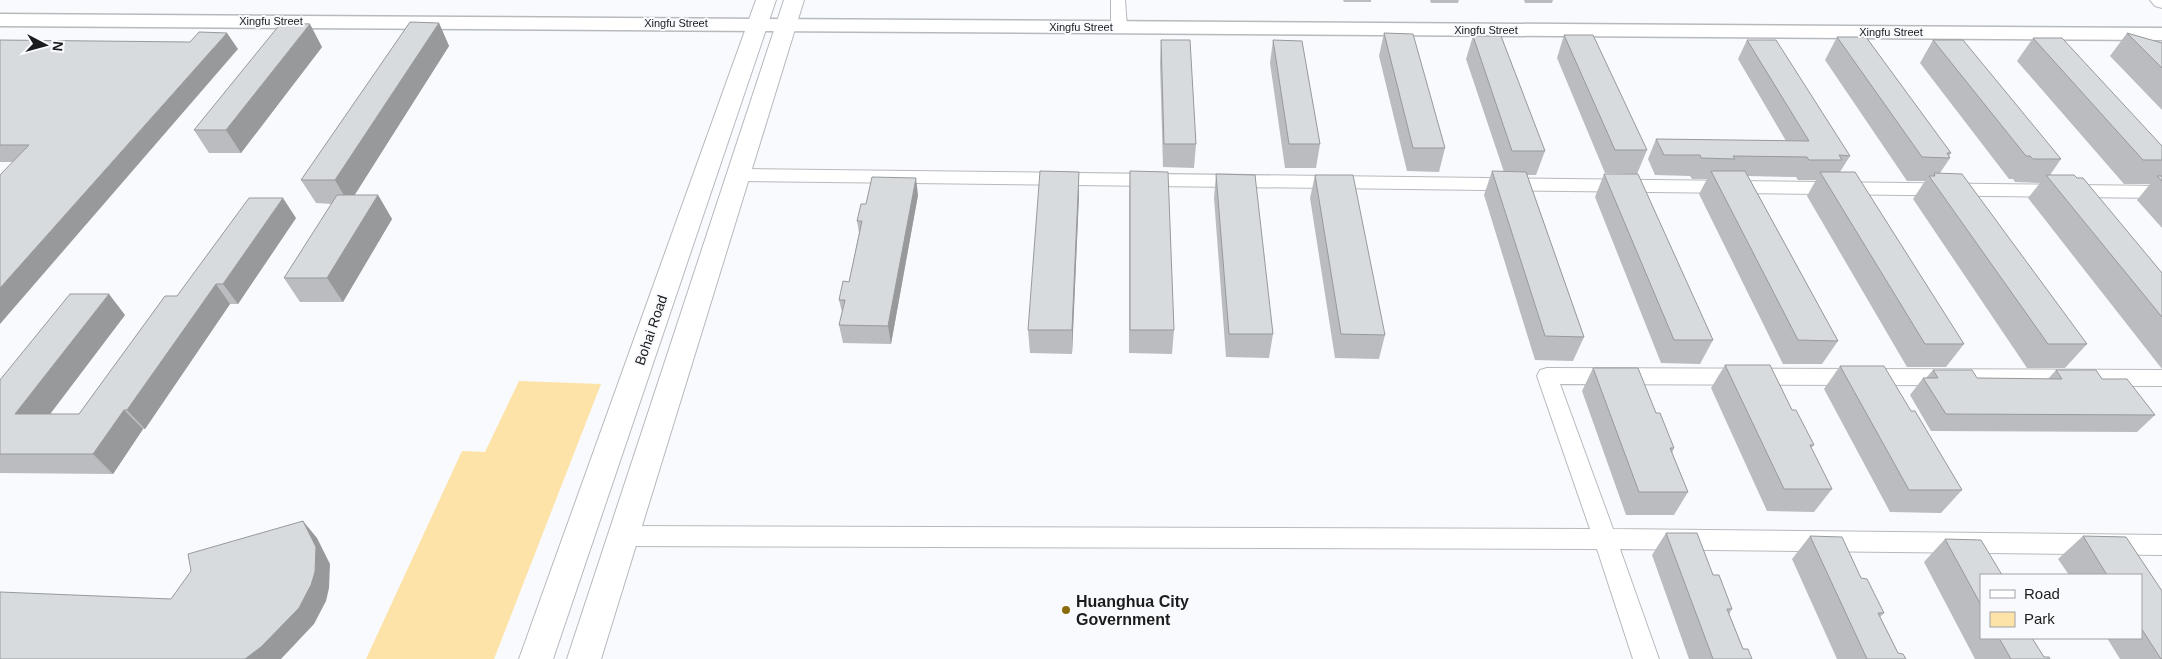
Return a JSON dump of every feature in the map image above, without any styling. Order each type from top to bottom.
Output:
[{"type":"main road","name":"Bohai Road","points":[[536,659],[762,12]]},
{"type":"main road","points":[[584,659],[790,12]]},
{"type":"street","points":[[1118,0],[1119,27]]},
{"type":"street","name":"Xingfu Street","points":[[0,20],[790,12],[1119,27],[2162,34]]},
{"type":"street","points":[[738,175],[2162,192]]},
{"type":"street","points":[[1646,659],[1606,539],[1547,376],[2162,378]]},
{"type":"street","points":[[623,536],[1606,539],[2162,545]]},
{"type":"green space","points":[[519,381],[601,384],[494,659],[366,659],[462,451],[485,452]]},
{"type":"building","points":[[410,22],[439,23],[335,180],[301,180]]},
{"type":"building","points":[[281,23],[310,24],[226,130],[194,130]]},
{"type":"building","points":[[199,32],[227,33],[0,288],[0,175],[29,145],[0,145],[0,40],[190,42]]},
{"type":"building","points":[[1384,33],[1413,34],[1445,148],[1413,148]]},
{"type":"building","points":[[2127,33],[2162,43],[2162,68]]},
{"type":"building","points":[[1564,35],[1593,35],[1647,150],[1615,150]]},
{"type":"building","points":[[1473,36],[1501,36],[1545,151],[1512,151]]},
{"type":"building","points":[[1837,37],[1866,37],[1951,153],[1947,153],[1950,158],[1922,157]]},
{"type":"building","points":[[2033,38],[2062,38],[2162,146],[2162,160],[2143,160]]},
{"type":"building","points":[[1161,40],[1190,40],[1196,144],[1164,144]]},
{"type":"building","points":[[1273,40],[1302,41],[1320,144],[1289,144]]},
{"type":"building","points":[[1747,40],[1776,40],[1850,156],[1839,155],[1842,160],[1809,160],[1807,157],[1733,156],[1735,159],[1701,158],[1700,155],[1664,155],[1656,139],[1809,141]]},
{"type":"building","points":[[1933,40],[1963,40],[2061,159],[2033,159],[2030,156],[2026,156]]},
{"type":"building","points":[[1040,171],[1079,172],[1072,330],[1028,330]]},
{"type":"building","points":[[1130,171],[1168,172],[1174,330],[1130,330]]},
{"type":"building","points":[[1492,171],[1526,172],[1584,337],[1545,336]]},
{"type":"building","points":[[1711,171],[1745,171],[1838,341],[1798,340]]},
{"type":"building","points":[[1820,172],[1855,172],[1964,344],[1925,344]]},
{"type":"building","points":[[1934,173],[1962,174],[2087,344],[2048,344],[1929,176],[1935,176]]},
{"type":"building","points":[[1216,174],[1255,175],[1273,334],[1229,334]]},
{"type":"building","points":[[1604,174],[1638,174],[1713,340],[1674,340]]},
{"type":"building","points":[[1315,175],[1353,175],[1385,335],[1341,334]]},
{"type":"building","points":[[2046,175],[2074,175],[2077,178],[2083,178],[2162,273],[2162,317]]},
{"type":"building","points":[[872,177],[916,178],[888,326],[839,325],[845,300],[839,300],[843,281],[849,282],[862,221],[857,221],[861,204],[866,204]]},
{"type":"building","points":[[337,195],[378,195],[327,278],[284,278]]},
{"type":"building","points":[[249,198],[283,198],[223,284],[216,284],[127,410],[124,410],[93,454],[0,454],[0,380],[70,294],[109,294],[15,414],[79,414],[165,296],[177,296]]},
{"type":"building","points":[[1725,365],[1770,365],[1792,410],[1796,410],[1814,445],[1810,445],[1832,489],[1784,489]]},
{"type":"building","points":[[1840,366],[1884,366],[1911,411],[1915,411],[1962,490],[1909,490]]},
{"type":"building","points":[[1593,368],[1638,368],[1656,413],[1660,413],[1674,448],[1670,448],[1688,492],[1639,492]]},
{"type":"building","points":[[1933,370],[1972,370],[1977,378],[2062,379],[2056,370],[2096,370],[2102,379],[2127,379],[2155,415],[1946,414],[1923,378],[1938,378]]},
{"type":"building","points":[[303,521],[316,547],[315,572],[311,585],[299,608],[261,647],[245,659],[0,659],[0,592],[171,599],[191,571],[188,554]]},
{"type":"building","points":[[1666,533],[1697,533],[1713,575],[1719,575],[1732,609],[1727,609],[1743,649],[1748,649],[1752,659],[1713,659]]},
{"type":"building","points":[[1810,536],[1842,537],[1861,578],[1867,579],[1884,613],[1878,613],[1898,653],[1903,654],[1906,659],[1867,659]]},
{"type":"building","points":[[2083,536],[2126,537],[2162,591],[2162,659],[2142,630],[2142,574],[2106,574]]},
{"type":"building","points":[[1945,539],[1981,540],[2001,574],[1980,574],[1980,603]]},
{"type":"building","points":[[2000,639],[2033,639],[2044,657],[2049,657],[2050,659],[2011,659]]},
{"type":"place","name":"Huanghua City Government","points":[[1066,610]]}]
